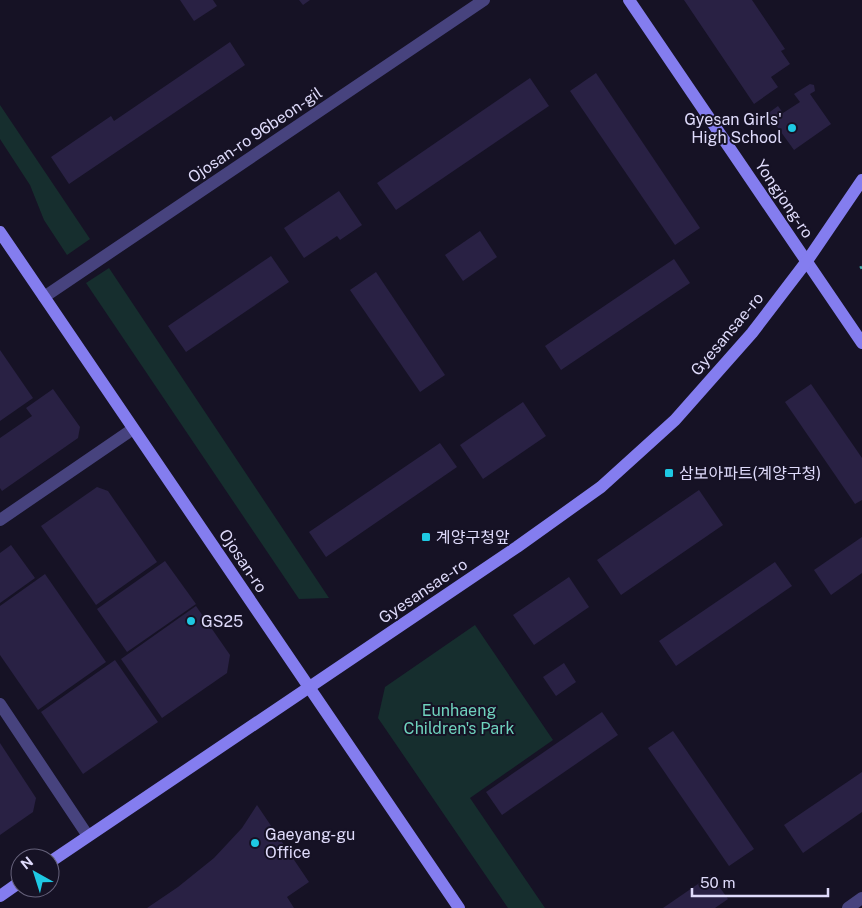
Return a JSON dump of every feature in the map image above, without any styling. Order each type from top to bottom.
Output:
[{"type":"street","name":"Ojosan-ro 96beon-gil","points":[[44,296],[484,0]]},
{"type":"street","name":"Yongjong-ro","points":[[629,0],[862,343]]},
{"type":"street","name":"Gyesansae-ro","points":[[60,855],[517,547],[601,487],[675,420],[752,333],[806,261],[862,180]]},
{"type":"street","name":"Ojosan-ro","points":[[0,232],[459,908]]},
{"type":"street","points":[[0,520],[133,428]]},
{"type":"street","points":[[0,704],[88,836]]},
{"type":"street","points":[[848,908],[862,898]]},
{"type":"green space","points":[[0,105],[90,239],[67,255],[44,220],[30,185],[0,139]]},
{"type":"green space","points":[[109,268],[329,598],[299,599],[86,283]]},
{"type":"green space","name":"Eunhaeng Children's Park","points":[[475,625],[553,740],[470,798],[545,908],[508,908],[378,718],[385,687]]},
{"type":"building","points":[[180,0],[213,0],[217,6],[194,21]]},
{"type":"building","points":[[299,0],[310,0],[303,5]]},
{"type":"building","points":[[684,0],[752,0],[785,49],[781,51],[790,64],[771,77],[778,87],[754,104]]},
{"type":"building","points":[[230,42],[245,65],[69,184],[51,157],[111,116],[114,121]]},
{"type":"building","points":[[596,73],[700,228],[675,245],[570,91]]},
{"type":"building","points":[[530,78],[549,106],[396,210],[377,183]]},
{"type":"building","points":[[810,84],[814,85],[815,91],[810,94],[831,124],[794,150],[773,121],[768,124],[763,122],[763,117],[778,106],[783,113],[800,102],[794,94]]},
{"type":"building","points":[[339,191],[362,225],[340,240],[337,236],[304,258],[284,228]]},
{"type":"building","points":[[480,231],[497,257],[463,281],[445,255]]},
{"type":"building","points":[[271,256],[289,282],[186,352],[168,326]]},
{"type":"building","points":[[674,259],[690,283],[561,370],[545,346]]},
{"type":"building","points":[[376,272],[445,375],[420,392],[350,290]]},
{"type":"building","points":[[0,350],[33,398],[0,421]]},
{"type":"building","points":[[811,384],[862,458],[862,500],[855,504],[785,402]]},
{"type":"building","points":[[53,389],[80,427],[78,438],[2,491],[0,488],[0,438],[32,416],[26,408]]},
{"type":"building","points":[[523,402],[546,436],[483,479],[460,445]]},
{"type":"building","points":[[440,443],[457,467],[326,557],[309,532]]},
{"type":"building","points":[[97,487],[108,491],[157,562],[96,605],[41,526]]},
{"type":"building","points":[[699,490],[723,525],[621,595],[597,560]]},
{"type":"building","points":[[862,537],[862,573],[831,595],[814,570]]},
{"type":"building","points":[[11,545],[35,578],[0,603],[0,553]]},
{"type":"building","points":[[165,561],[196,604],[127,652],[97,609]]},
{"type":"building","points":[[775,562],[792,586],[676,666],[659,641]]},
{"type":"building","points":[[45,574],[106,662],[38,710],[0,655],[0,606]]},
{"type":"building","points":[[569,577],[589,607],[534,645],[513,615]]},
{"type":"building","points":[[196,606],[230,655],[227,673],[162,718],[121,659]]},
{"type":"building","points":[[115,660],[158,722],[83,774],[41,712]]},
{"type":"building","points":[[564,663],[576,682],[556,696],[543,677]]},
{"type":"building","points":[[602,712],[618,735],[502,815],[486,792]]},
{"type":"building","points":[[673,731],[754,849],[729,866],[648,748]]},
{"type":"building","points":[[0,743],[36,798],[33,812],[0,835]]},
{"type":"building","points":[[862,772],[862,812],[803,853],[784,825]]},
{"type":"building","name":"Gaeyang-gu Office","points":[[257,805],[309,882],[287,897],[294,908],[147,908],[178,887],[214,858],[242,828]]},
{"type":"building","points":[[711,875],[728,899],[715,908],[663,908]]},
{"type":"place","name":"Gyesan Girls' High School","points":[[792,128]]},
{"type":"place","name":"삼보아파트(계양구청)","points":[[669,473]]},
{"type":"place","name":"계양구청앞","points":[[426,537]]},
{"type":"place","name":"GS25","points":[[191,621]]},
{"type":"place","name":"Gaeyang-gu Office","points":[[255,843]]}]
